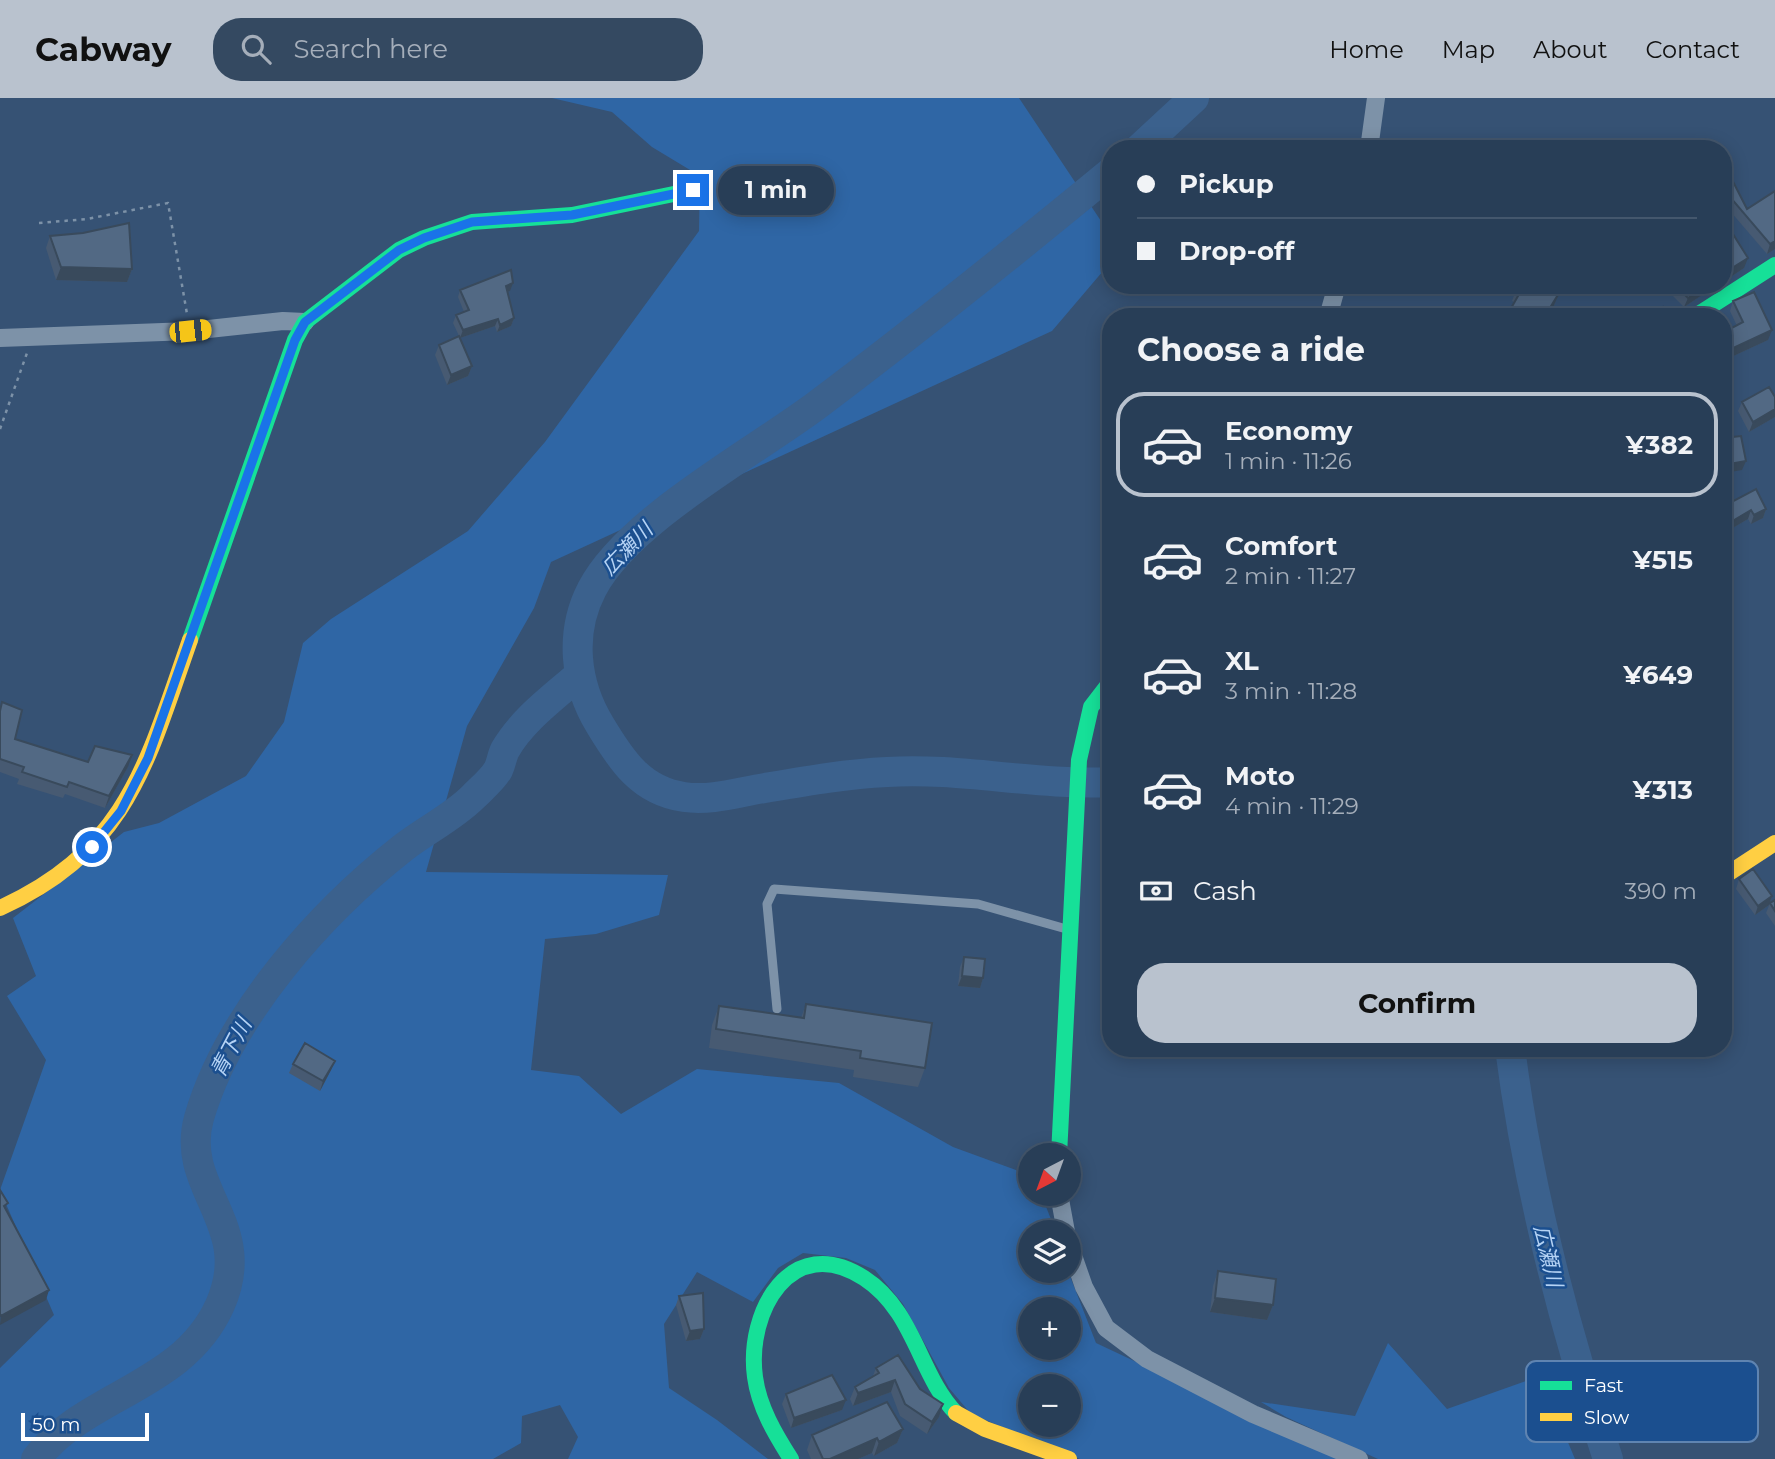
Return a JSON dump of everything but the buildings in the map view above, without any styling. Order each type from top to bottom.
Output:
[{"type":"street","points":[[1370,140],[1376,98]]},
{"type":"street","points":[[0,908],[35,894],[73,866],[111,828],[132,794],[148,758],[295,340],[305,322],[399,250],[424,238],[472,222],[572,215],[693,190]]},
{"type":"street","points":[[1732,293],[1775,265]]},
{"type":"street","points":[[1708,308],[1730,294]]},
{"type":"street","points":[[0,338],[190,331],[283,321],[305,322]]},
{"type":"street","points":[[1060,1143],[1079,760],[1084,718],[1102,691]]},
{"type":"street","points":[[1732,871],[1775,843]]},
{"type":"street","points":[[790,1459],[763,1410],[753,1377],[753,1351],[762,1314],[778,1283],[798,1267],[820,1263],[846,1267],[863,1275],[884,1296],[925,1358],[943,1399],[961,1418],[1053,1449],[1069,1459]]},
{"type":"street","points":[[1081,1278],[1106,1328],[1147,1359],[1253,1414],[1359,1459]]},
{"type":"lane","points":[[777,1009],[767,904],[774,888],[978,904],[1071,930]]},
{"type":"path","points":[[39,223],[87,219],[168,203],[190,331]]},
{"type":"path","points":[[0,429],[33,336]]},
{"type":"shaded area","points":[[552,98],[1019,98],[1101,221],[1102,272],[1052,331],[551,562],[534,608],[467,726],[426,872],[668,875],[659,915],[596,934],[545,939],[531,1070],[579,1076],[621,1114],[697,1069],[839,1083],[953,1147],[1018,1171],[1018,1206],[1046,1206],[1051,1220],[1018,1220],[1018,1283],[1073,1283],[1078,1297],[1018,1297],[1018,1360],[1081,1360],[1081,1304],[1096,1343],[1343,1459],[1080,1459],[1027,1437],[1081,1437],[1081,1374],[1018,1374],[1018,1433],[971,1414],[949,1388],[903,1304],[875,1270],[846,1258],[803,1253],[778,1268],[753,1302],[697,1272],[664,1324],[669,1388],[768,1459],[568,1459],[578,1437],[560,1405],[522,1416],[521,1443],[493,1459],[0,1459],[0,1368],[54,1315],[0,1190],[46,1060],[7,996],[36,976],[13,918],[124,832],[159,823],[246,776],[284,722],[303,643],[331,619],[468,531],[545,442],[699,231],[700,176],[652,147],[612,112]]},
{"type":"shaded area","points":[[1388,1343],[1447,1409],[1526,1381],[1526,1442],[1568,1442],[1575,1459],[1378,1459],[1286,1417],[1261,1402],[1355,1416]]},
{"type":"waterway","name":"広瀬川","points":[[1149,140],[1194,98]]},
{"type":"waterway","name":"広瀬川","points":[[1102,179],[854,377],[694,489],[633,538],[609,563],[592,589],[580,623],[578,641],[580,676],[600,725],[624,762],[644,781],[669,794],[694,798],[715,797],[841,776],[914,771],[1102,782]]},
{"type":"waterway","name":"青下川","points":[[36,1459],[56,1437],[80,1419],[183,1355],[203,1333],[220,1305],[229,1277],[229,1252],[224,1229],[199,1166],[196,1143],[199,1118],[213,1079],[255,1004],[282,968],[341,902],[404,847],[457,811],[486,784],[498,770],[505,750],[520,729],[579,675]]},
{"type":"waterway","name":"広瀬川","points":[[1511,1057],[1537,1204],[1577,1361]]},
{"type":"waterway","name":"広瀬川","points":[[1603,1442],[1608,1459]]},
{"type":"traffic: fast","points":[[190,640],[295,340],[305,322],[399,250],[424,238],[472,222],[572,215],[693,190]]},
{"type":"traffic: fast","points":[[1732,293],[1775,265]]},
{"type":"traffic: fast","points":[[1708,308],[1730,294]]},
{"type":"traffic: fast","points":[[1060,1143],[1079,760],[1091,707],[1102,693]]},
{"type":"traffic: fast","points":[[791,1459],[760,1399],[755,1377],[754,1352],[766,1305],[779,1286],[795,1272],[815,1264],[838,1266],[864,1278],[881,1292],[906,1325],[933,1381],[956,1413]]},
{"type":"traffic: slow","points":[[0,908],[43,885],[78,859],[105,830],[127,798],[145,763],[190,640]]},
{"type":"traffic: slow","points":[[1732,871],[1775,843]]},
{"type":"traffic: slow","points":[[956,1413],[985,1429],[1069,1459]]},
{"type":"route","points":[[92,847],[111,828],[132,794],[148,758],[295,340],[305,322],[399,250],[424,238],[472,222],[572,215],[693,190]]}]
